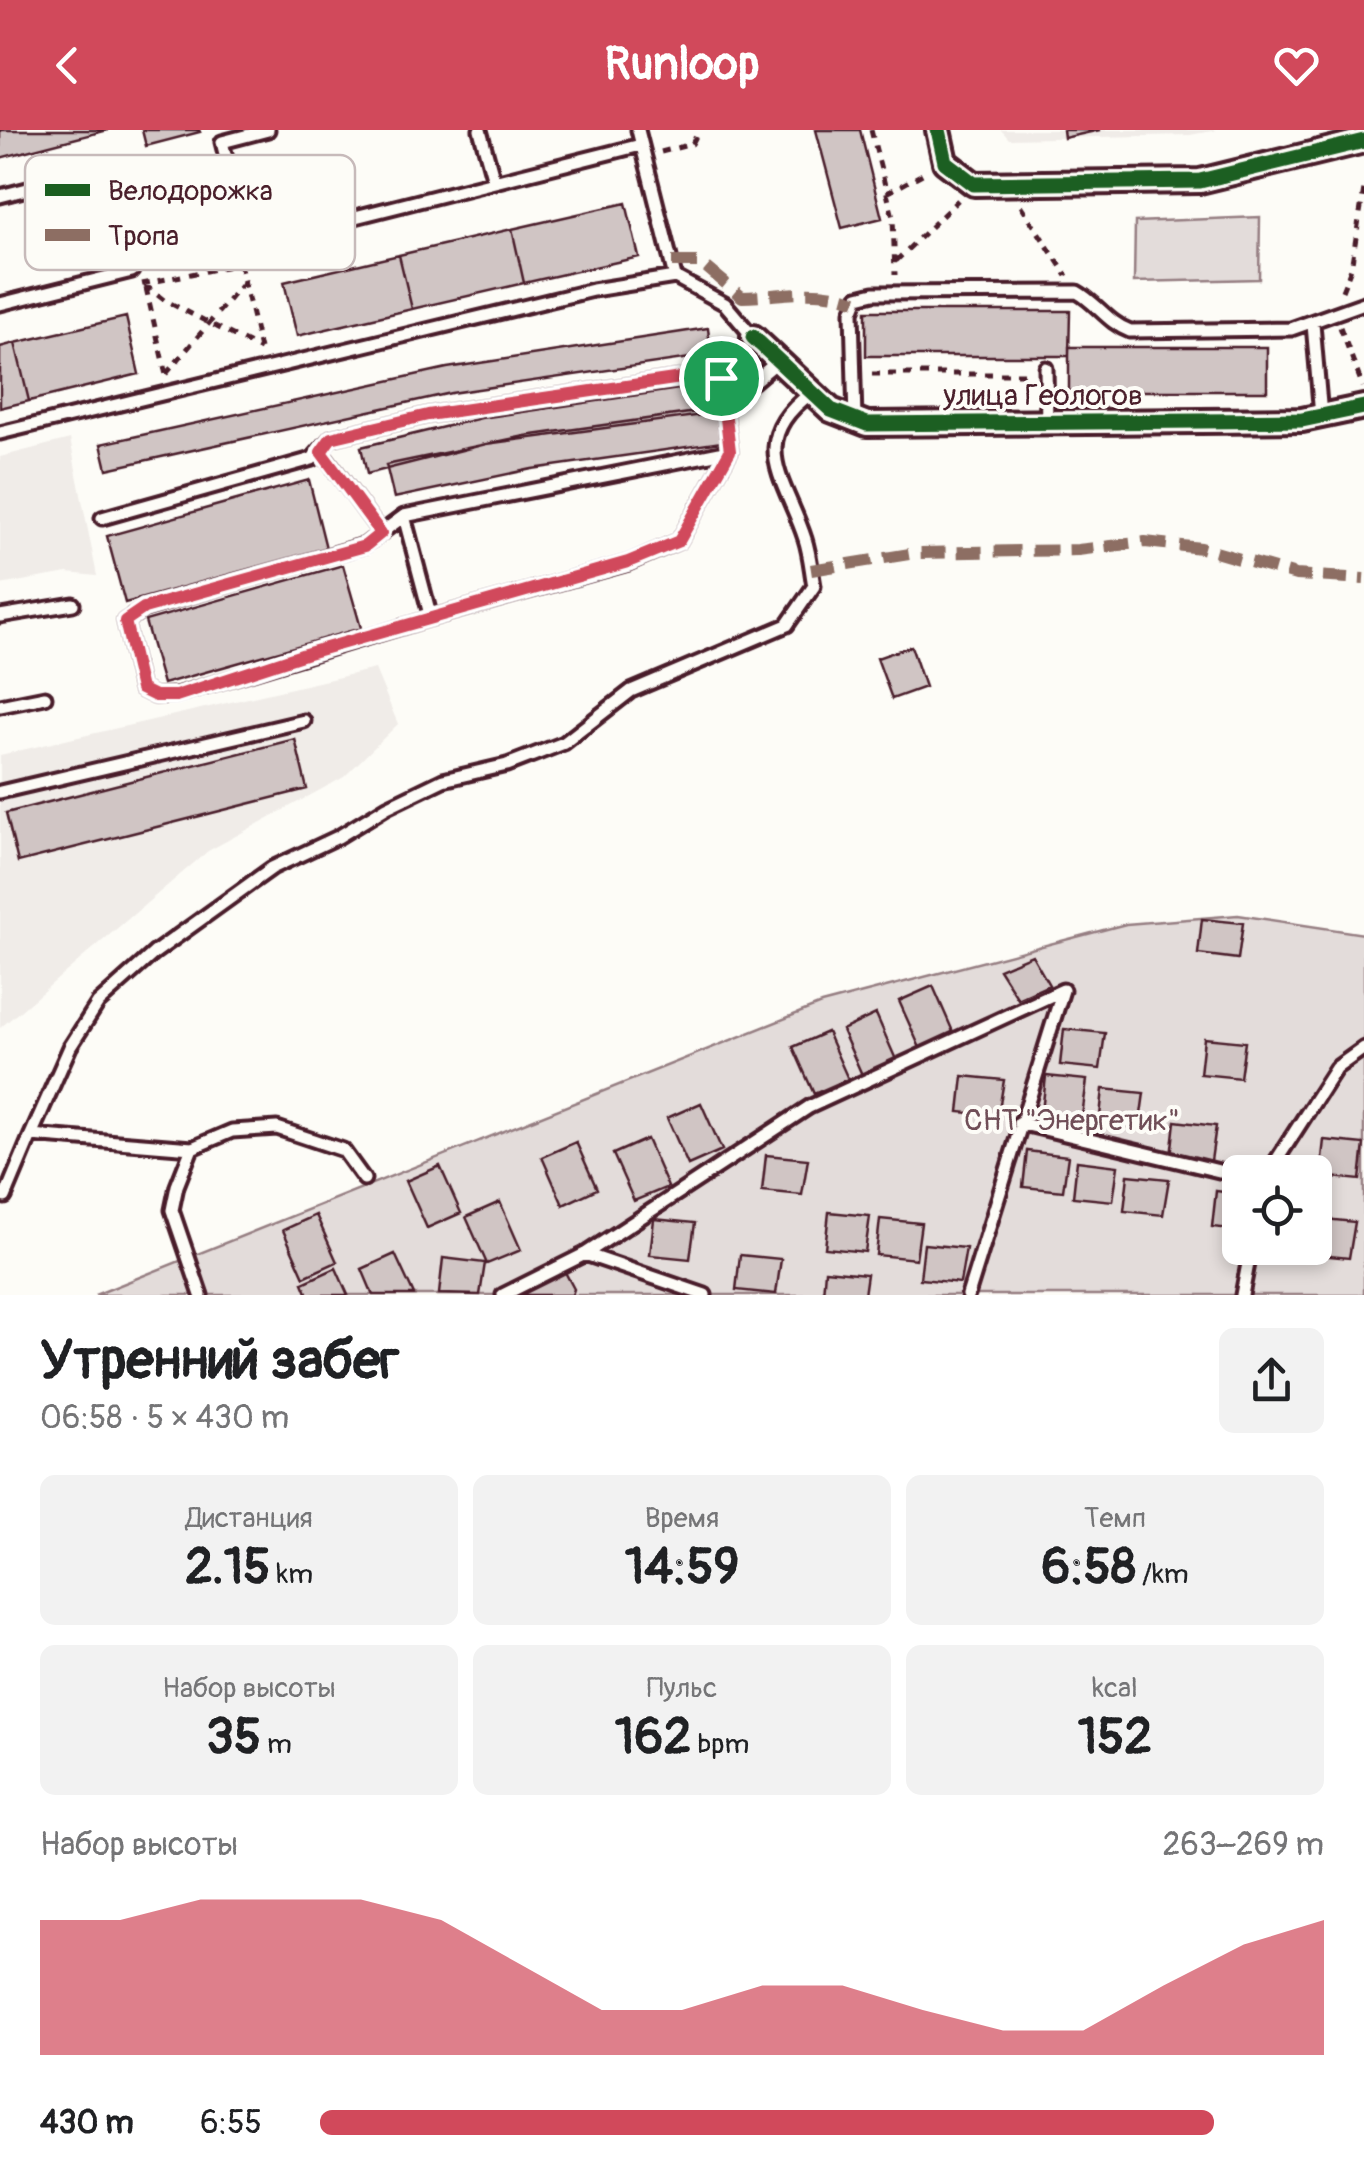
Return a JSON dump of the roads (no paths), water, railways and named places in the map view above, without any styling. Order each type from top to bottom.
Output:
[{"type":"street","points":[[938,130],[946,162],[974,184],[1200,181],[1364,140]]},
{"type":"street","name":"улица Геологов","points":[[753,336],[830,410],[867,424],[1302,420],[1364,407]]},
{"type":"lane","points":[[226,155],[222,142],[268,130]]},
{"type":"lane","points":[[480,130],[494,181]]},
{"type":"lane","points":[[638,130],[675,277]]},
{"type":"lane","points":[[355,217],[494,181],[642,150]]},
{"type":"lane","points":[[0,196],[25,190]]},
{"type":"lane","points":[[0,304],[132,270]]},
{"type":"lane","points":[[0,434],[592,290],[675,277],[726,304],[753,336]]},
{"type":"lane","points":[[855,420],[852,312],[858,296],[1077,292],[1092,300],[1116,326],[1130,331],[1291,329],[1364,302]]},
{"type":"lane","points":[[1313,324],[1321,416]]},
{"type":"lane","points":[[102,518],[312,459],[331,438],[428,415],[681,378],[753,382],[778,361]]},
{"type":"lane","points":[[1046,371],[1046,423]]},
{"type":"lane","points":[[721,378],[730,451],[679,541],[628,562],[176,696],[155,696],[141,689],[125,621],[144,608],[365,546],[404,516],[730,451]]},
{"type":"lane","points":[[5,1196],[70,1047],[98,1003],[154,954],[272,868],[338,838],[388,807],[443,780],[508,765],[564,742],[630,691],[788,625],[814,586],[806,540],[776,465],[776,435],[797,404],[810,394]]},
{"type":"lane","points":[[321,452],[381,533]]},
{"type":"lane","points":[[404,516],[431,618]]},
{"type":"lane","points":[[0,616],[73,604]]},
{"type":"lane","points":[[0,706],[44,697]]},
{"type":"lane","points":[[0,792],[304,721]]},
{"type":"lane","points":[[503,1295],[586,1254],[809,1107],[1063,990],[968,1295]]},
{"type":"lane","points":[[1280,1155],[1336,1068],[1364,1048]]},
{"type":"lane","points":[[1019,1124],[1222,1172]]},
{"type":"lane","points":[[31,1135],[192,1148],[232,1132],[277,1128],[343,1150],[364,1180]]},
{"type":"lane","points":[[192,1148],[172,1210],[201,1295]]},
{"type":"lane","points":[[586,1254],[705,1295]]},
{"type":"lane","points":[[1242,1295],[1248,1265]]},
{"type":"park label","name":"СНТ \"Энергетик\"","points":[[1072,1120]]}]
